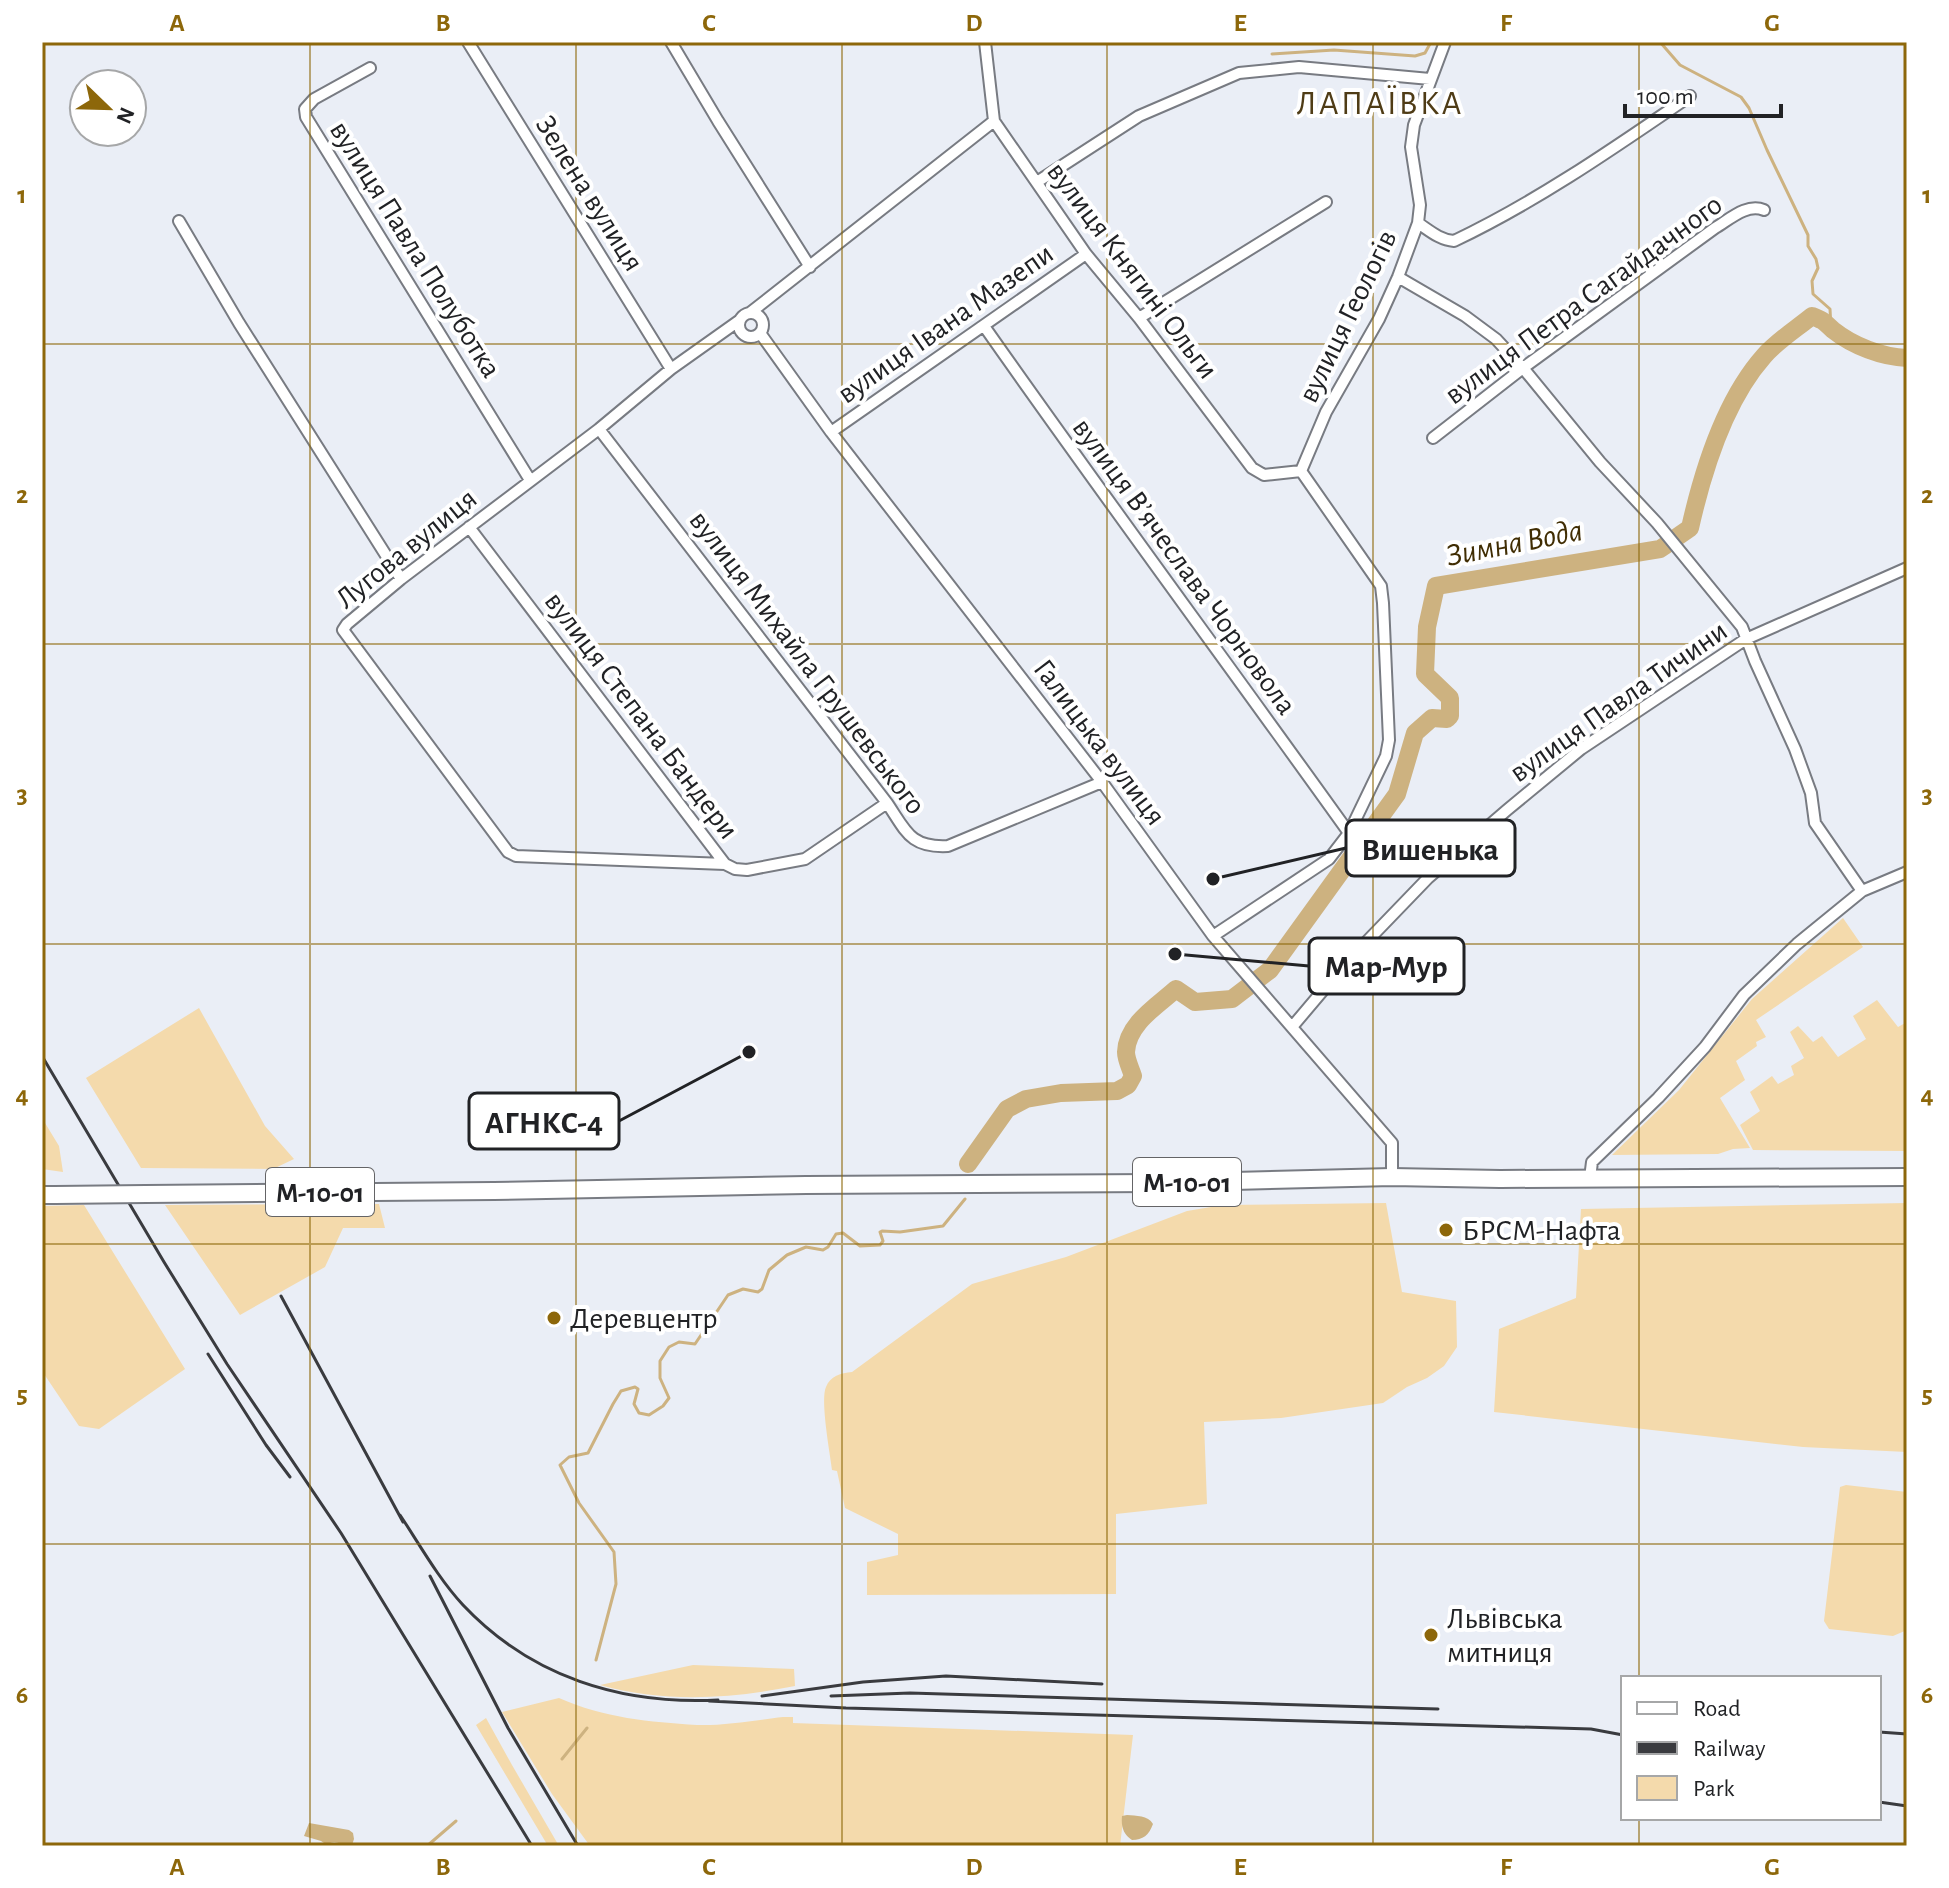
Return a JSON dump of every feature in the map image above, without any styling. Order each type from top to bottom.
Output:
[{"type":"highway","name":"М-10-01","points":[[48,1195],[1156,1183],[1392,1177],[1907,1177]]},
{"type":"street","name":"Зелена вулиця","points":[[468,42],[671,369]]},
{"type":"street","points":[[671,42],[810,267]]},
{"type":"street","points":[[751,312],[762,320],[763,325],[760,333],[752,337],[743,334],[739,325],[742,316],[810,267],[994,121],[985,42]]},
{"type":"street","name":"вулиця Геологів","points":[[1301,471],[1326,412],[1356,363],[1398,277],[1418,223],[1420,205],[1411,147],[1414,125],[1445,42]]},
{"type":"street","points":[[1037,182],[1139,116],[1239,73],[1299,67],[1430,79]]},
{"type":"street","name":"вулиця Павла Полуботка","points":[[370,68],[314,99],[305,109],[306,117],[530,480]]},
{"type":"street","points":[[1418,223],[1436,236],[1454,241],[1551,188],[1690,96]]},
{"type":"street","name":"вулиця Княгині Ольги","points":[[994,121],[1086,254],[1139,318],[1252,468],[1264,475],[1301,471]]},
{"type":"street","points":[[1139,318],[1326,202]]},
{"type":"street","name":"вулиця Петра Сагайдачного","points":[[1433,438],[1715,228],[1753,207],[1764,210]]},
{"type":"street","points":[[179,221],[239,323],[401,579]]},
{"type":"street","name":"вулиця Івана Мазепи","points":[[831,432],[1086,254]]},
{"type":"street","points":[[1398,277],[1487,330],[1523,368],[1600,462],[1657,523],[1742,627],[1795,749],[1811,793],[1815,823],[1862,891]]},
{"type":"street","name":"Лугова вулиця","points":[[725,864],[516,856],[508,852],[343,630],[401,579],[599,429],[671,369],[740,320]]},
{"type":"street","name":"вулиця Вʼячеслава Чорновола","points":[[984,326],[1071,451],[1165,576],[1349,833]]},
{"type":"street","name":"Галицька вулиця","points":[[760,333],[831,432],[1102,782],[1213,936],[1392,1143],[1392,1177]]},
{"type":"street","name":"вулиця Михайла Грушевського","points":[[599,429],[913,839],[924,846],[948,846],[1102,782]]},
{"type":"street","points":[[1213,936],[1329,859],[1349,833],[1386,756],[1389,740],[1381,586],[1301,471]]},
{"type":"street","name":"вулиця Степана Бандери","points":[[469,527],[725,864],[747,870],[805,859],[887,803]]},
{"type":"street","name":"вулиця Павла Тичини","points":[[1292,1027],[1347,962],[1428,878],[1581,749],[1746,639],[1907,568]]},
{"type":"street","points":[[1590,1178],[1592,1162],[1705,1047],[1744,995],[1797,944],[1862,891],[1907,872]]},
{"type":"green space","points":[[1843,918],[1863,947],[1756,1020],[1766,1037],[1736,1061],[1745,1080],[1720,1098],[1750,1148],[1718,1154],[1612,1155],[1679,1090],[1752,999]]},
{"type":"green space","points":[[1877,1000],[1898,1027],[1907,1022],[1907,1151],[1753,1150],[1740,1125],[1760,1111],[1750,1092],[1772,1076],[1778,1084],[1794,1075],[1791,1066],[1804,1058],[1790,1032],[1798,1026],[1813,1042],[1822,1036],[1838,1057],[1866,1039],[1853,1016]]},
{"type":"green space","points":[[199,1008],[265,1126],[294,1159],[273,1169],[141,1168],[86,1078]]},
{"type":"green space","points":[[42,1118],[59,1146],[63,1172],[42,1169]]},
{"type":"green space","points":[[1386,1203],[1402,1292],[1456,1301],[1457,1347],[1444,1366],[1383,1403],[1281,1418],[1204,1422],[1207,1504],[1116,1514],[1116,1594],[867,1595],[867,1562],[898,1555],[898,1534],[845,1508],[837,1471],[832,1470],[825,1414],[824,1394],[833,1378],[852,1372],[972,1284],[1066,1257],[1187,1211],[1223,1205]]},
{"type":"green space","points":[[1907,1203],[1907,1452],[1803,1447],[1494,1412],[1499,1329],[1576,1298],[1581,1209]]},
{"type":"green space","points":[[379,1204],[385,1228],[343,1228],[325,1267],[240,1315],[165,1205]]},
{"type":"green space","points":[[84,1205],[185,1369],[99,1429],[79,1426],[42,1371],[42,1206]]},
{"type":"green space","points":[[1846,1485],[1907,1492],[1907,1630],[1893,1636],[1829,1629],[1824,1621],[1840,1487]]},
{"type":"green space","points":[[693,1665],[794,1669],[795,1686],[746,1694],[673,1697],[600,1685]]},
{"type":"green space","points":[[559,1698],[610,1715],[697,1725],[793,1717],[793,1723],[1133,1735],[1120,1846],[590,1846],[552,1794],[502,1712]]},
{"type":"green space","points":[[486,1718],[559,1846],[548,1846],[476,1725]]},
{"type":"shaded area","points":[[1122,1816],[1142,1816],[1151,1821],[1153,1824],[1147,1834],[1136,1840],[1129,1838],[1122,1823]]},
{"type":"shaded area","points":[[309,1823],[349,1830],[353,1833],[352,1845],[333,1842],[327,1845],[304,1836]]},
{"type":"waterway","points":[[1272,54],[1334,50],[1415,56],[1425,53],[1431,42]]},
{"type":"waterway","points":[[1660,42],[1680,65],[1741,97],[1749,108],[1808,235],[1808,246],[1818,268],[1812,281],[1813,294],[1830,309],[1831,328]]},
{"type":"waterway","name":"Зимна Вода","points":[[1677,537],[1690,528],[1717,437],[1737,394],[1764,356],[1787,335],[1812,316],[1859,346],[1907,358]]},
{"type":"waterway","name":"Зимна Вода","points":[[968,1164],[1007,1109],[1026,1099],[1061,1093],[1117,1091],[1128,1085],[1133,1076],[1126,1052],[1132,1033],[1144,1016],[1176,989],[1195,1002],[1232,999],[1270,970],[1397,794],[1415,733],[1432,718],[1447,719],[1450,716],[1450,698],[1425,674],[1427,627],[1436,586],[1660,549],[1666,545]]},
{"type":"waterway","points":[[596,1660],[616,1584],[614,1552],[579,1503],[560,1465],[569,1457],[588,1453],[621,1391],[638,1389],[634,1404],[639,1413],[649,1415],[663,1406],[669,1398],[660,1378],[660,1361],[669,1347],[679,1342],[695,1344],[728,1295],[743,1289],[758,1292],[769,1270],[787,1255],[806,1247],[823,1250],[836,1234],[843,1233],[860,1246],[880,1245],[883,1241],[882,1231],[900,1232],[943,1226],[965,1199]]},
{"type":"waterway","points":[[562,1759],[587,1728]]},
{"type":"waterway","points":[[427,1846],[456,1821]]},
{"type":"railway","points":[[42,1056],[227,1364],[341,1533],[532,1846]]},
{"type":"railway","points":[[281,1296],[403,1522]]},
{"type":"railway","points":[[208,1354],[290,1477]]},
{"type":"railway","points":[[400,1515],[454,1595],[490,1630],[518,1651],[548,1668],[613,1691],[647,1697],[718,1700]]},
{"type":"railway","points":[[430,1576],[508,1728],[578,1846]]},
{"type":"railway","points":[[762,1696],[863,1682],[946,1676],[1102,1684]]},
{"type":"railway","points":[[831,1696],[910,1693],[1438,1709]]},
{"type":"railway","points":[[709,1701],[846,1708],[1591,1729],[1621,1735]]},
{"type":"railway","points":[[1881,1732],[1907,1734]]},
{"type":"railway","points":[[1881,1802],[1907,1806]]},
{"type":"place","name":"Вишенька","points":[[1213,879]]},
{"type":"place","name":"Мар-Мур","points":[[1175,954]]},
{"type":"place","name":"АГНКС-4","points":[[749,1052]]},
{"type":"place","name":"БРСМ-Нафта","points":[[1446,1230]]},
{"type":"place","name":"Деревцентр","points":[[554,1318]]},
{"type":"place","name":"Львівська митниця","points":[[1431,1635]]},
{"type":"district","name":"ЛАПАЇВКА","points":[[1380,102]]}]
